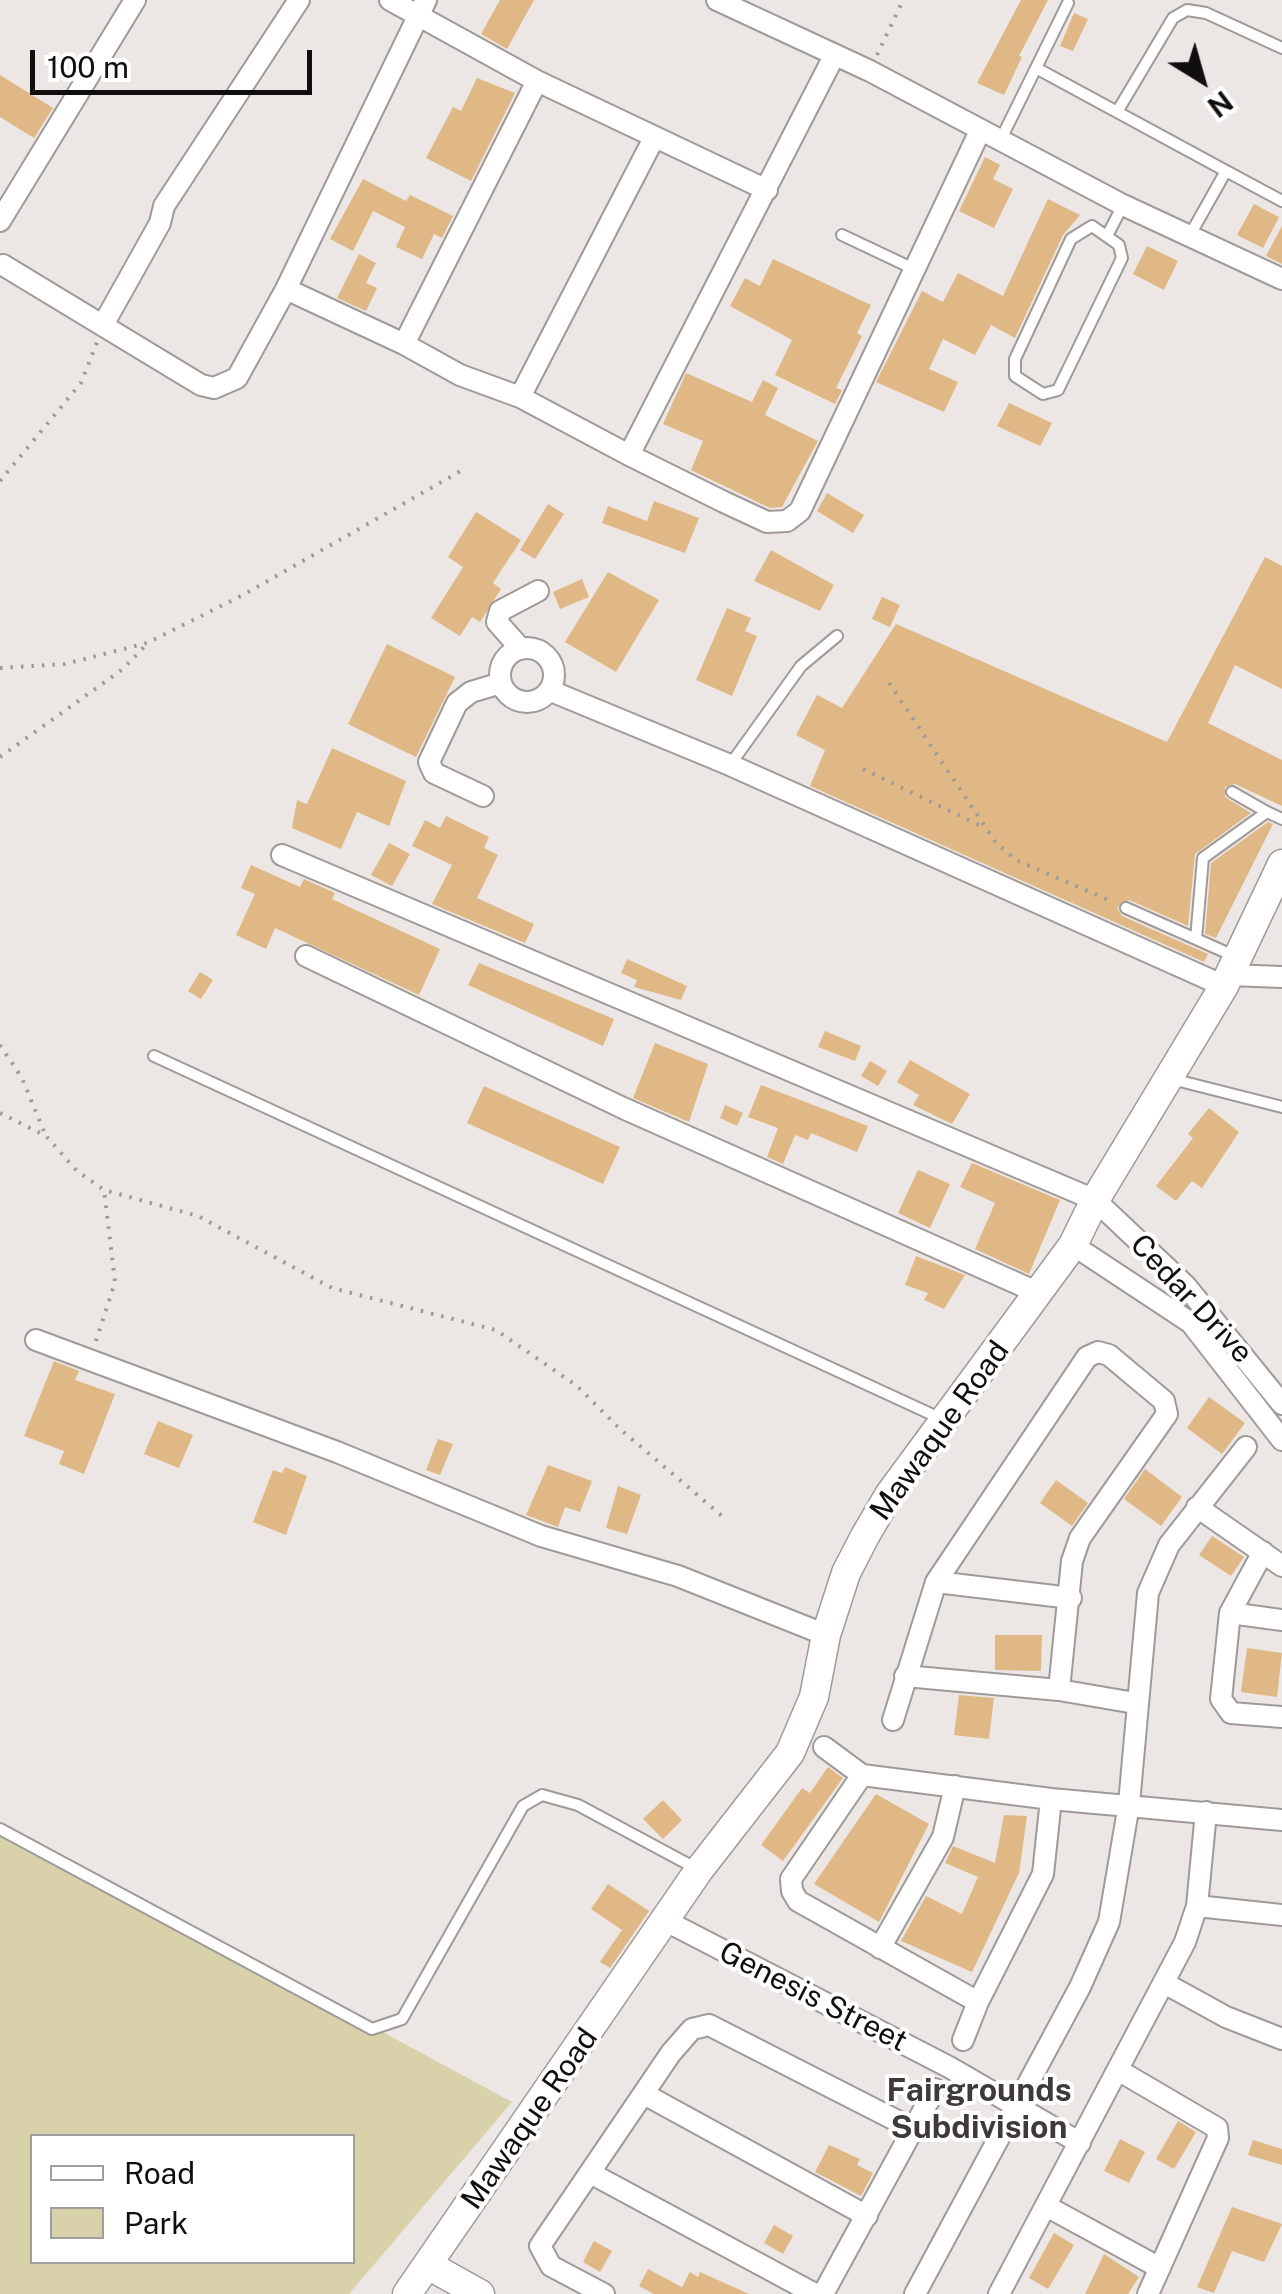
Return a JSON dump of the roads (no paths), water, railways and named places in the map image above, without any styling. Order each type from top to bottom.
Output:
[{"type":"main road","name":"Mawaque Road","points":[[407,2294],[700,1870],[790,1753],[814,1697],[826,1635],[846,1573],[865,1536],[888,1495],[1041,1294],[1073,1245],[1094,1200],[1229,973],[1280,872]]},
{"type":"main road","points":[[428,2265],[480,2294]]},
{"type":"street","points":[[0,220],[136,0]]},
{"type":"street","points":[[103,325],[160,223],[164,206],[299,0]]},
{"type":"street","points":[[390,0],[422,6],[537,81],[767,190]]},
{"type":"street","points":[[717,0],[833,58],[870,71],[1123,205],[1282,279]]},
{"type":"street","points":[[3,265],[201,385],[214,388],[236,378],[246,367],[286,289],[422,6]]},
{"type":"street","points":[[628,455],[833,58]]},
{"type":"street","points":[[404,344],[537,81]]},
{"type":"street","points":[[286,289],[460,375],[520,397],[628,455],[768,522],[787,521],[800,510],[980,131]]},
{"type":"street","points":[[520,397],[654,138]]},
{"type":"street","points":[[501,683],[517,700],[541,700],[551,691],[554,673],[546,656],[521,649],[497,622],[500,610],[538,590]]},
{"type":"street","points":[[501,683],[506,658],[521,649]]},
{"type":"street","points":[[482,796],[434,774],[429,762],[457,703],[471,692],[501,683]]},
{"type":"street","points":[[551,691],[1229,973],[1282,976]]},
{"type":"street","points":[[282,855],[1094,1200]]},
{"type":"street","points":[[306,956],[623,1108],[1041,1294]]},
{"type":"street","name":"Cedar Drive","points":[[1094,1200],[1186,1286],[1282,1404]]},
{"type":"street","name":"Cedar Drive","points":[[1073,1245],[1191,1322],[1282,1440]]},
{"type":"street","points":[[36,1340],[337,1452],[541,1536],[678,1576],[826,1635]]},
{"type":"street","points":[[892,1720],[936,1582],[1087,1358],[1098,1352],[1109,1355],[1164,1401],[1168,1414],[1080,1538],[1072,1561],[1059,1690]]},
{"type":"street","points":[[915,2294],[1080,1988],[1110,1922],[1129,1804],[1135,1702],[1148,1593],[1169,1545],[1246,1447]]},
{"type":"street","points":[[1198,1507],[1282,1566]]},
{"type":"street","points":[[1264,1552],[1230,1613],[1220,1699],[1231,1713],[1282,1717]]},
{"type":"street","points":[[936,1582],[1071,1598]]},
{"type":"street","points":[[1230,1613],[1282,1620]]},
{"type":"street","points":[[905,1676],[1059,1690],[1135,1702]]},
{"type":"street","points":[[824,1747],[862,1774],[1051,1799],[1282,1820]]},
{"type":"street","points":[[862,1774],[791,1879],[792,1891],[798,1900],[978,2002]]},
{"type":"street","points":[[880,1948],[943,1837],[955,1786]]},
{"type":"street","points":[[963,2040],[1043,1874],[1051,1799]]},
{"type":"street","points":[[1004,2292],[1166,1984],[1196,1906],[1206,1812]]},
{"type":"street","points":[[1196,1906],[1282,1915]]},
{"type":"street","name":"Genesis Street","points":[[666,1921],[1016,2105],[1080,2143]]},
{"type":"street","points":[[1166,1984],[1226,2017],[1282,2039]]},
{"type":"street","points":[[604,2294],[552,2266],[540,2246],[692,2028],[709,2025],[915,2130]]},
{"type":"street","points":[[1118,2070],[1217,2128],[1218,2138],[1148,2294]]},
{"type":"street","points":[[824,2294],[936,2090]]},
{"type":"street","points":[[644,2094],[867,2216]]},
{"type":"street","points":[[592,2174],[815,2294]]},
{"type":"street","points":[[1048,2207],[1160,2268]]},
{"type":"lane","points":[[1000,142],[1068,3]]},
{"type":"lane","points":[[1117,112],[1173,18],[1189,5],[1282,48]]},
{"type":"lane","points":[[1036,68],[1282,202]]},
{"type":"lane","points":[[1190,235],[1226,171]]},
{"type":"lane","points":[[1108,234],[1123,205]]},
{"type":"lane","points":[[1092,226],[1108,234],[1119,245],[1122,258],[1116,277],[1058,390],[1042,394],[1015,376],[1016,359],[1072,239],[1092,226]]},
{"type":"lane","points":[[842,236],[914,269]]},
{"type":"lane","points":[[730,766],[801,666],[837,636]]},
{"type":"lane","points":[[1232,792],[1282,819]]},
{"type":"lane","points":[[1196,939],[1203,858],[1266,812]]},
{"type":"lane","points":[[1126,908],[1196,939],[1229,973]]},
{"type":"lane","points":[[154,1056],[945,1420]]},
{"type":"lane","points":[[1168,1078],[1282,1107]]},
{"type":"lane","points":[[0,1829],[372,2029],[402,2019],[523,1806],[542,1795],[578,1805],[700,1870]]},
{"type":"district","name":"Fairgrounds Subdivision","points":[[979,2110]]}]
